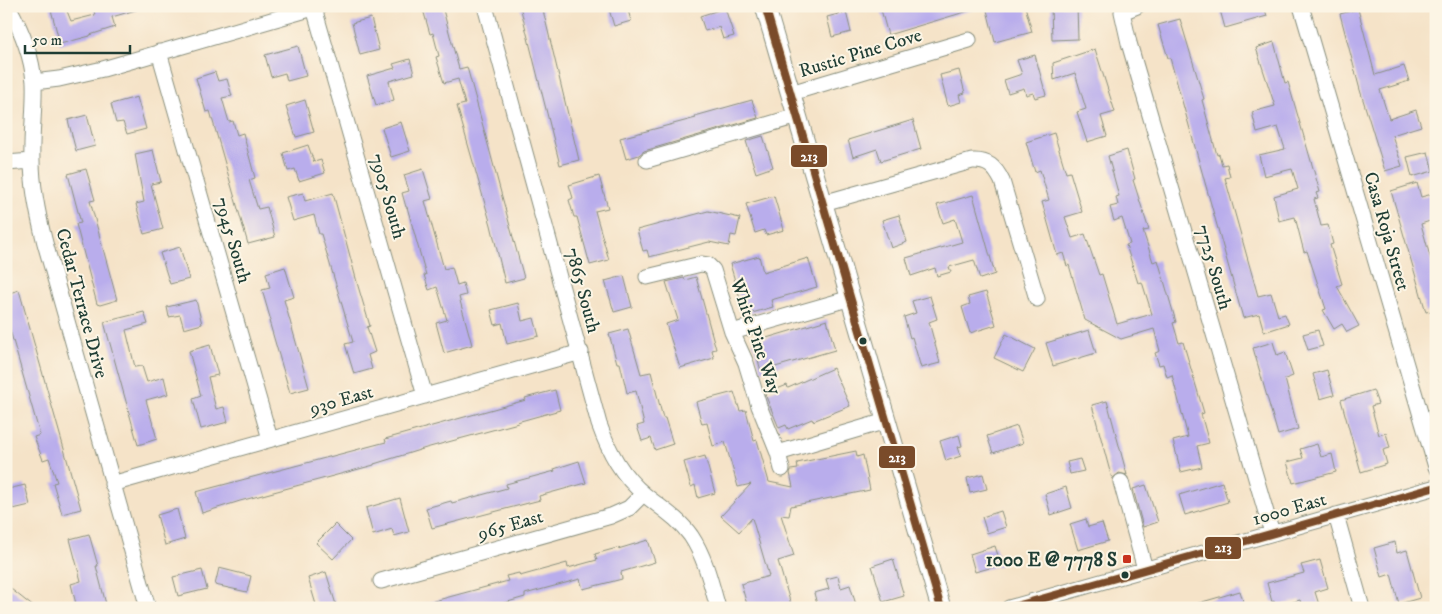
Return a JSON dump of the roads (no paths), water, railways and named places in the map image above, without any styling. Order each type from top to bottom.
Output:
[{"type":"main road","points":[[765,6],[941,608]]},
{"type":"street","name":"Cedar Terrace Drive","points":[[8,6],[22,35],[34,82],[32,161],[36,203],[44,243],[148,608]]},
{"type":"street","name":"7865 South","points":[[485,6],[607,445],[617,464],[629,480],[643,494],[677,520],[690,535],[700,552],[718,608]]},
{"type":"street","name":"7725 South","points":[[1137,6],[1122,12],[1129,43],[1272,533]]},
{"type":"street","name":"Casa Roja Street","points":[[1301,6],[1436,467]]},
{"type":"street","points":[[34,82],[77,75],[317,7]]},
{"type":"street","name":"7905 South","points":[[317,7],[425,396]]},
{"type":"street","name":"Rustic Pine Cove","points":[[790,93],[969,40]]},
{"type":"street","name":"7945 South","points":[[160,52],[270,439]]},
{"type":"street","points":[[647,160],[797,116]]},
{"type":"street","points":[[823,203],[972,161],[982,160],[992,164],[998,171],[1002,181],[1037,299]]},
{"type":"street","points":[[6,163],[32,161]]},
{"type":"street","name":"White Pine Way","points":[[647,278],[693,265],[708,265],[717,278],[732,332],[746,363],[759,406],[778,453],[782,469]]},
{"type":"street","points":[[732,332],[851,298]]},
{"type":"street","name":"930 East","points":[[112,484],[581,352]]},
{"type":"street","points":[[778,453],[886,421]]},
{"type":"street","points":[[1121,482],[1145,569]]},
{"type":"street","name":"1000 East","points":[[1009,608],[1436,487]]},
{"type":"street","name":"965 East","points":[[381,581],[612,516],[629,508],[643,494]]},
{"type":"street","points":[[1336,515],[1362,608]]},
{"type":"place","name":"1000 E @ 7778 S","points":[[1127,559]]}]
